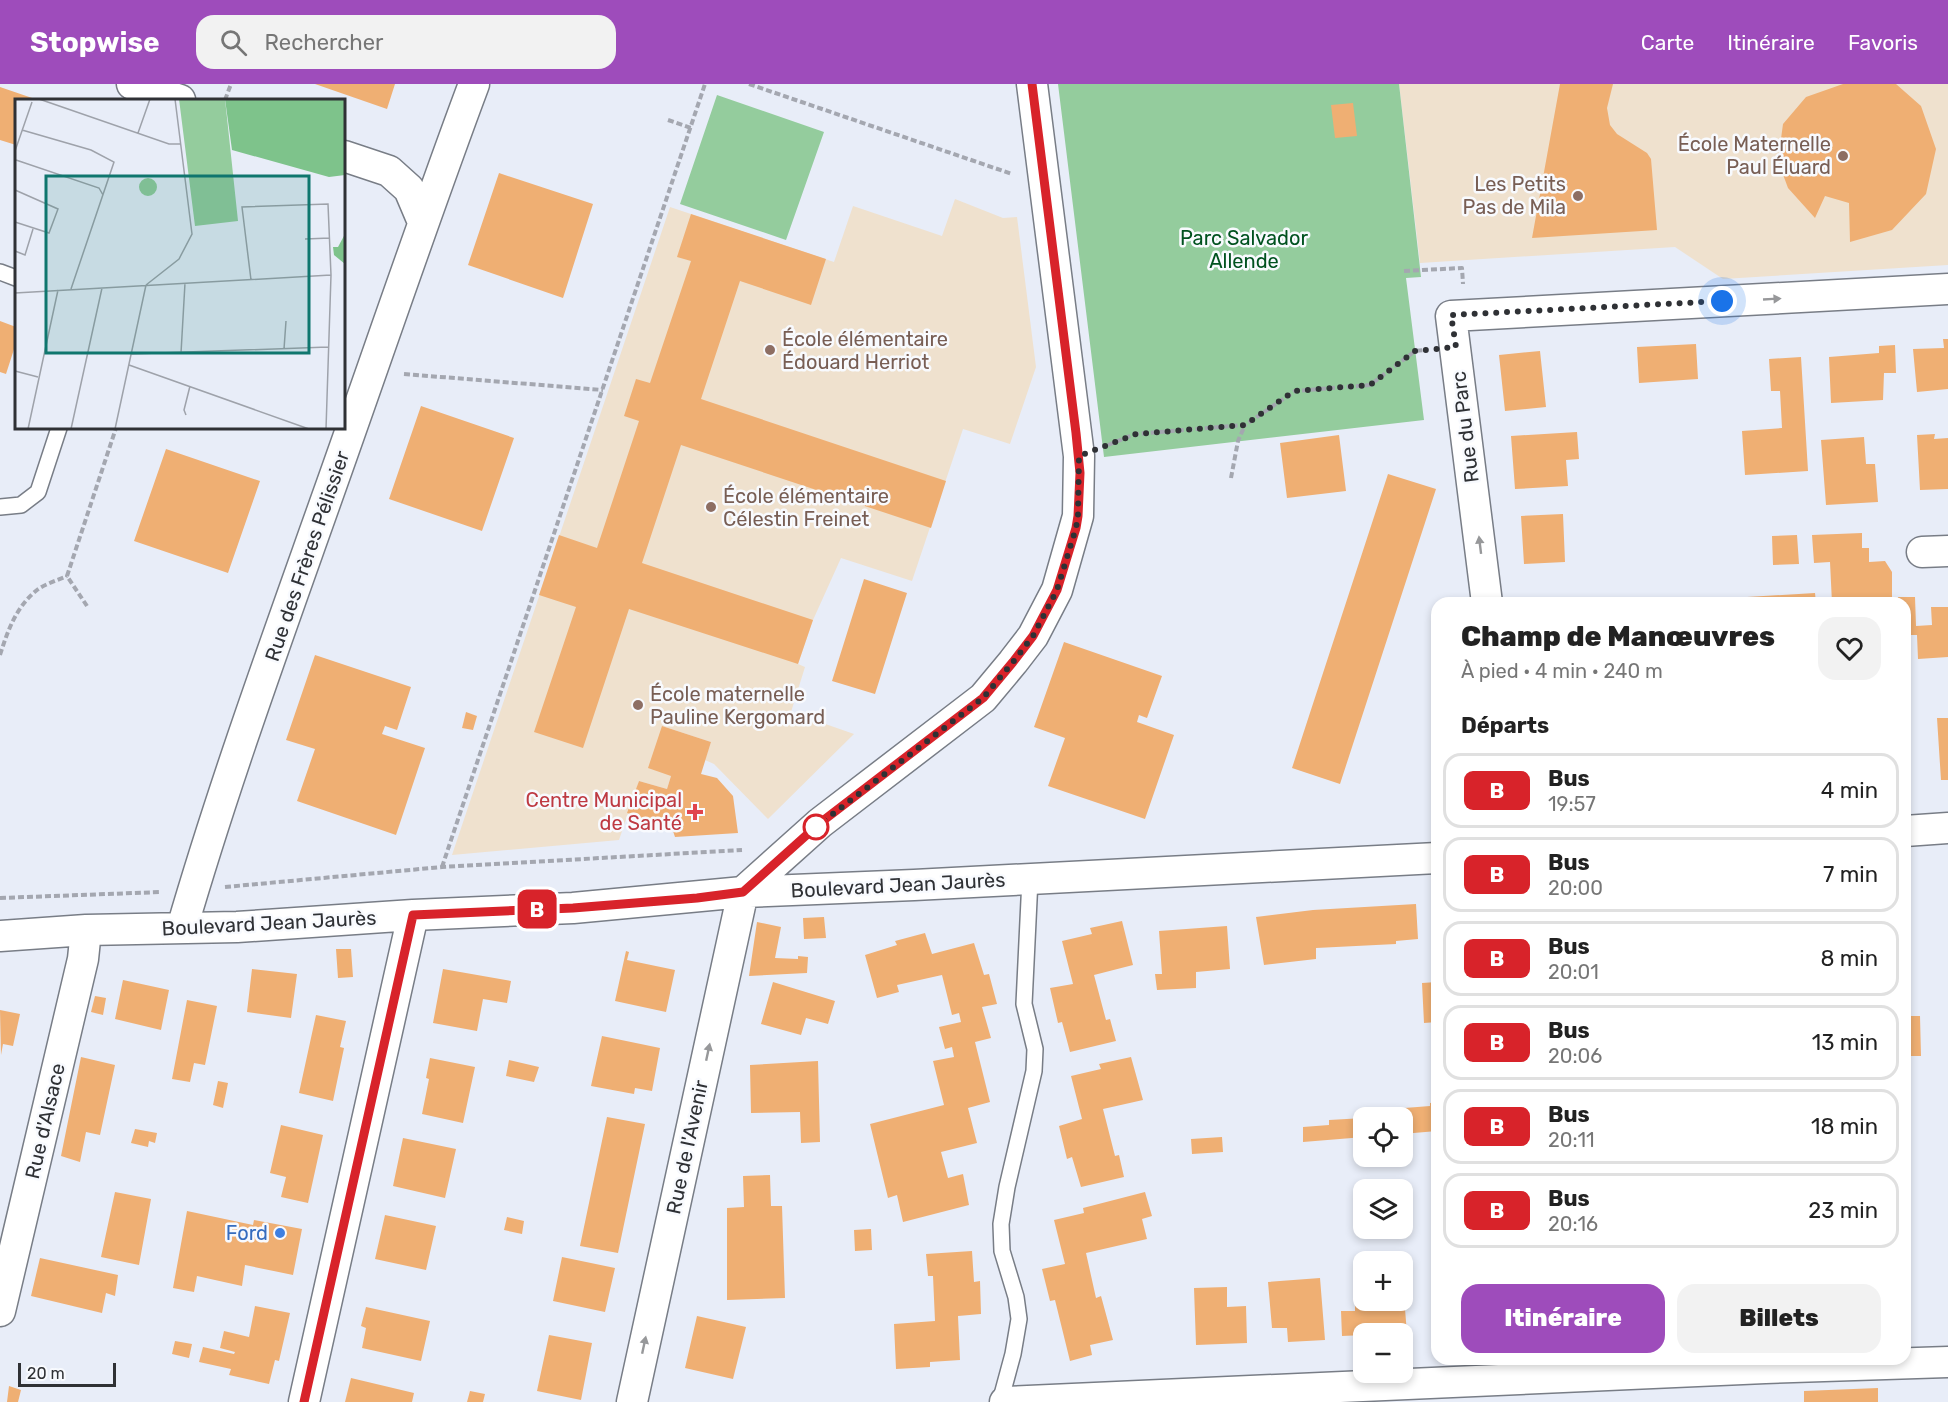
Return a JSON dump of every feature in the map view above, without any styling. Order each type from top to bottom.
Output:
[{"type":"street","points":[[132,84],[177,99]]},
{"type":"street","name":"Rue des Frères Pélissier","points":[[182,928],[219,808],[423,222],[474,84]]},
{"type":"street","points":[[743,892],[820,823],[983,698],[1033,636],[1057,590],[1078,516],[1079,456],[1032,84]]},
{"type":"street","points":[[345,156],[389,171],[409,189],[423,222]]},
{"type":"street","points":[[1466,315],[1948,290]]},
{"type":"street","name":"Rue du Parc","points":[[1466,315],[1451,315],[1485,597]]},
{"type":"street","points":[[1911,831],[1948,828]]},
{"type":"street","name":"Boulevard Jean Jaurès","points":[[0,936],[86,930],[237,927],[413,915],[573,908],[743,892],[1431,858]]},
{"type":"street","name":"Rue de l'Avenir","points":[[632,1402],[743,892]]},
{"type":"street","points":[[304,1402],[413,915]]},
{"type":"street","name":"Rue d'Alsace","points":[[0,1311],[82,960],[86,930]]},
{"type":"street","points":[[1911,1362],[1948,1362]]},
{"type":"street","points":[[1005,1402],[1726,1365]]},
{"type":"lane","points":[[0,272],[15,278]]},
{"type":"lane","points":[[0,507],[21,505],[38,492],[59,429]]},
{"type":"lane","points":[[1000,1402],[1013,1354],[1019,1319],[1017,1297],[1002,1251],[1001,1224],[1006,1187],[1034,1071],[1035,1049],[1024,1004],[1030,879]]},
{"type":"path","points":[[225,99],[231,84]]},
{"type":"path","points":[[442,867],[705,84]]},
{"type":"path","points":[[749,84],[1045,186]]},
{"type":"path","points":[[668,120],[691,128]]},
{"type":"path","points":[[1404,271],[1462,267],[1466,315]]},
{"type":"path","points":[[1079,456],[1136,434],[1245,425],[1294,391],[1370,385],[1415,351],[1456,347]]},
{"type":"path","points":[[371,372],[603,390]]},
{"type":"path","points":[[1231,478],[1238,441],[1245,425]]},
{"type":"path","points":[[0,655],[8,628],[20,608],[39,589],[67,576],[116,429]]},
{"type":"path","points":[[67,576],[87,606]]},
{"type":"path","points":[[0,898],[193,890],[442,867],[746,850]]},
{"type":"shaded area","points":[[1399,84],[1948,84],[1948,265],[1723,279],[1675,247],[1420,263]]},
{"type":"shaded area","points":[[955,199],[1003,218],[1017,217],[1036,367],[1010,444],[963,429],[912,581],[841,558],[813,620],[798,664],[805,667],[791,712],[854,734],[768,819],[714,764],[705,760],[711,742],[662,726],[671,776],[667,789],[639,781],[619,840],[452,855],[670,207],[834,262],[853,206],[942,236]]},
{"type":"green space","name":"Parc Salvador Allende","points":[[1058,84],[1399,84],[1421,277],[1406,278],[1424,420],[1104,457]]},
{"type":"green space","points":[[717,95],[824,132],[786,240],[680,204]]},
{"type":"building","points":[[315,84],[395,84],[387,109]]},
{"type":"building","points":[[1560,84],[1613,84],[1607,108],[1610,125],[1617,134],[1647,153],[1651,159],[1657,230],[1532,238]]},
{"type":"building","points":[[1843,84],[1896,84],[1921,106],[1936,149],[1926,194],[1892,230],[1850,242],[1849,203],[1825,196],[1815,218],[1788,188],[1778,161],[1783,124],[1806,97]]},
{"type":"building","points":[[0,87],[35,99],[15,99],[15,145],[0,140]]},
{"type":"building","points":[[1353,103],[1357,136],[1335,138],[1331,105]]},
{"type":"building","points":[[499,173],[593,204],[563,298],[468,265]]},
{"type":"building","points":[[691,214],[826,259],[811,305],[740,281],[701,399],[946,481],[931,528],[681,445],[642,563],[813,620],[798,664],[629,609],[583,748],[534,732],[576,607],[539,595],[559,535],[597,548],[639,421],[624,416],[636,379],[650,383],[691,261],[677,257]]},
{"type":"building","points":[[0,321],[15,327],[15,346],[6,374],[0,372]]},
{"type":"building","points":[[1943,339],[1948,339],[1948,389],[1917,392],[1913,349],[1944,348]]},
{"type":"building","points":[[1696,344],[1698,379],[1639,383],[1637,347]]},
{"type":"building","points":[[1895,345],[1896,373],[1884,373],[1883,400],[1831,403],[1829,357],[1879,353],[1879,346]]},
{"type":"building","points":[[1540,351],[1546,407],[1505,411],[1499,355]]},
{"type":"building","points":[[1801,357],[1808,471],[1745,475],[1742,431],[1782,428],[1780,391],[1771,391],[1769,359]]},
{"type":"building","points":[[421,406],[514,438],[482,531],[389,499]]},
{"type":"building","points":[[1577,432],[1579,459],[1566,460],[1568,486],[1515,489],[1511,436]]},
{"type":"building","points":[[1935,434],[1934,439],[1948,438],[1948,489],[1920,490],[1917,435]]},
{"type":"building","points":[[1339,435],[1346,491],[1287,498],[1280,443]]},
{"type":"building","points":[[1864,437],[1866,464],[1875,464],[1878,502],[1826,505],[1821,440]]},
{"type":"building","points":[[166,449],[260,481],[228,573],[134,541]]},
{"type":"building","points":[[1388,474],[1436,489],[1340,784],[1292,768]]},
{"type":"building","points":[[1563,514],[1565,562],[1524,564],[1521,516]]},
{"type":"building","points":[[1862,533],[1862,548],[1869,548],[1869,562],[1885,561],[1892,572],[1892,597],[1832,597],[1830,562],[1814,563],[1812,535]]},
{"type":"building","points":[[1797,535],[1799,564],[1773,565],[1772,536]]},
{"type":"building","points":[[864,579],[907,593],[875,694],[832,681]]},
{"type":"building","points":[[1815,593],[1815,597],[1747,597]]},
{"type":"building","points":[[1911,597],[1915,597],[1916,626],[1932,625],[1931,607],[1948,607],[1948,657],[1918,659],[1917,635],[1911,635]]},
{"type":"building","points":[[1064,642],[1162,676],[1147,718],[1139,715],[1137,722],[1174,735],[1145,819],[1048,786],[1065,738],[1034,727]]},
{"type":"building","points":[[315,655],[411,687],[397,730],[385,726],[382,734],[425,748],[396,835],[297,801],[315,749],[286,740]]},
{"type":"building","points":[[466,712],[477,716],[473,730],[462,728]]},
{"type":"building","points":[[1937,718],[1948,718],[1948,780],[1941,780]]},
{"type":"building","points":[[662,726],[711,742],[701,774],[717,778],[733,796],[738,833],[675,837],[672,828],[627,813],[639,781],[667,789],[671,776],[648,768]]},
{"type":"building","points":[[1416,904],[1418,939],[1396,941],[1396,944],[1316,948],[1316,959],[1264,965],[1256,917],[1313,910]]},
{"type":"building","points":[[824,917],[826,938],[804,939],[803,918]]},
{"type":"building","points":[[1122,921],[1133,965],[1094,975],[1106,1020],[1110,1019],[1116,1041],[1070,1052],[1062,1022],[1058,1023],[1050,988],[1073,984],[1062,941],[1092,934],[1090,928]]},
{"type":"building","points":[[757,922],[781,927],[775,958],[808,957],[807,973],[749,976]]},
{"type":"building","points":[[1227,926],[1230,969],[1196,972],[1196,988],[1157,990],[1155,974],[1162,974],[1159,931]]},
{"type":"building","points":[[925,933],[932,954],[974,943],[984,975],[989,974],[997,1004],[982,1007],[991,1038],[975,1042],[990,1102],[968,1108],[977,1143],[941,1152],[948,1178],[963,1174],[969,1205],[903,1222],[897,1195],[888,1198],[870,1124],[944,1105],[933,1061],[954,1057],[952,1047],[945,1049],[939,1027],[961,1022],[959,1013],[952,1015],[942,975],[897,985],[899,992],[877,998],[865,955],[897,945],[895,941]]},
{"type":"building","points":[[336,949],[351,949],[353,977],[338,978]]},
{"type":"building","points":[[626,951],[629,952],[627,960],[675,970],[666,1012],[615,1001]]},
{"type":"building","points":[[252,969],[297,974],[291,1018],[247,1012]]},
{"type":"building","points":[[443,969],[511,981],[507,1003],[483,999],[477,1031],[433,1023]]},
{"type":"building","points":[[123,980],[169,990],[161,1030],[115,1019]]},
{"type":"building","points":[[773,982],[835,1001],[828,1024],[806,1018],[801,1035],[761,1024]]},
{"type":"building","points":[[1431,982],[1431,1022],[1424,1023],[1422,983]]},
{"type":"building","points":[[95,996],[106,998],[103,1015],[91,1012]]},
{"type":"building","points":[[187,1000],[217,1006],[205,1065],[194,1063],[190,1082],[172,1079]]},
{"type":"building","points":[[0,1010],[20,1014],[13,1046],[3,1044],[1,1055]]},
{"type":"building","points":[[316,1015],[346,1021],[340,1047],[344,1048],[333,1101],[299,1093]]},
{"type":"building","points":[[1911,1016],[1920,1016],[1921,1056],[1911,1056]]},
{"type":"building","points":[[602,1036],[660,1048],[652,1091],[635,1088],[634,1094],[591,1086]]},
{"type":"building","points":[[81,1057],[115,1065],[100,1135],[86,1132],[80,1162],[61,1156]]},
{"type":"building","points":[[1131,1057],[1143,1100],[1103,1109],[1115,1156],[1119,1155],[1124,1177],[1081,1187],[1072,1157],[1067,1159],[1059,1126],[1082,1119],[1071,1076],[1101,1069],[1099,1064]]},
{"type":"building","points":[[430,1058],[475,1067],[463,1123],[422,1114],[429,1079],[426,1078]]},
{"type":"building","points":[[509,1060],[539,1067],[534,1082],[506,1076]]},
{"type":"building","points":[[818,1061],[820,1142],[801,1143],[800,1112],[751,1113],[750,1065]]},
{"type":"building","points":[[218,1081],[228,1083],[223,1108],[213,1105]]},
{"type":"building","points":[[1431,1103],[1431,1132],[1413,1133],[1413,1107],[1430,1106]]},
{"type":"building","points":[[607,1117],[645,1124],[618,1253],[580,1246]]},
{"type":"building","points":[[1353,1119],[1353,1138],[1303,1142],[1303,1127],[1329,1125],[1329,1120]]},
{"type":"building","points":[[281,1125],[323,1135],[308,1203],[281,1197],[286,1177],[270,1173]]},
{"type":"building","points":[[135,1129],[157,1133],[155,1143],[149,1141],[148,1147],[131,1143]]},
{"type":"building","points":[[1222,1137],[1223,1152],[1192,1154],[1191,1139]]},
{"type":"building","points":[[403,1138],[456,1149],[445,1198],[393,1186]]},
{"type":"building","points":[[770,1175],[771,1206],[782,1206],[785,1298],[727,1300],[727,1208],[744,1207],[743,1176]]},
{"type":"building","points":[[115,1192],[151,1199],[139,1265],[101,1257]]},
{"type":"building","points":[[1145,1192],[1152,1216],[1142,1219],[1147,1239],[1086,1253],[1096,1298],[1101,1296],[1113,1340],[1090,1345],[1092,1355],[1070,1361],[1055,1300],[1050,1301],[1042,1269],[1065,1264],[1054,1220],[1084,1213],[1083,1208]]},
{"type":"building","points":[[187,1211],[253,1225],[254,1220],[302,1229],[293,1275],[245,1265],[242,1286],[197,1276],[194,1292],[173,1288]]},
{"type":"building","points":[[385,1215],[436,1226],[426,1270],[375,1259]]},
{"type":"building","points":[[507,1217],[524,1221],[522,1234],[504,1230]]},
{"type":"building","points":[[871,1229],[872,1250],[855,1251],[854,1230]]},
{"type":"building","points":[[972,1251],[974,1282],[980,1281],[981,1314],[958,1316],[960,1360],[930,1362],[930,1367],[896,1369],[894,1324],[935,1321],[933,1276],[928,1276],[926,1254]]},
{"type":"building","points":[[562,1257],[615,1268],[605,1312],[553,1301]]},
{"type":"building","points":[[40,1258],[118,1275],[115,1296],[106,1293],[102,1313],[31,1296]]},
{"type":"building","points":[[1320,1278],[1325,1340],[1288,1342],[1287,1328],[1272,1328],[1268,1282]]},
{"type":"building","points":[[1227,1287],[1227,1307],[1246,1306],[1247,1343],[1196,1345],[1194,1288]]},
{"type":"building","points":[[255,1306],[290,1313],[279,1361],[275,1360],[269,1384],[229,1375],[231,1369],[199,1362],[203,1347],[234,1354],[235,1352],[220,1348],[224,1331],[249,1337]]},
{"type":"building","points":[[366,1307],[430,1321],[421,1361],[362,1348],[366,1328],[361,1326]]},
{"type":"building","points":[[1341,1311],[1405,1311],[1406,1323],[1353,1323],[1353,1336],[1342,1336]]},
{"type":"building","points":[[697,1316],[746,1327],[733,1379],[685,1368]]},
{"type":"building","points":[[549,1335],[592,1343],[581,1400],[537,1391]]},
{"type":"building","points":[[175,1341],[192,1344],[189,1358],[172,1354]]},
{"type":"building","points":[[351,1378],[414,1393],[412,1402],[345,1402]]},
{"type":"building","points":[[9,1386],[21,1390],[18,1402],[7,1402]]},
{"type":"building","points":[[1878,1388],[1878,1402],[1804,1402],[1804,1391]]},
{"type":"building","points":[[470,1391],[485,1394],[483,1402],[467,1402]]},
{"type":"bus line","name":"B","points":[[304,1402],[413,915],[573,908],[743,892],[820,823],[983,698],[1033,636],[1057,590],[1076,528],[1080,473],[1032,84]]},
{"type":"place","name":"École Maternelle Paul Éluard","points":[[1843,156]]},
{"type":"place","name":"Les Petits Pas de Mila","points":[[1578,196]]},
{"type":"place","name":"École élémentaire Édouard Herriot","points":[[770,350]]},
{"type":"place","name":"École élémentaire Célestin Freinet","points":[[711,507]]},
{"type":"place","name":"École maternelle Pauline Kergomard","points":[[638,705]]},
{"type":"place","name":"Centre Municipal de Santé","points":[[695,812]]},
{"type":"place","name":"Ford","points":[[280,1233]]},
{"type":"route","points":[[816,827],[983,698],[1033,636],[1057,590],[1076,528],[1079,456],[1136,434],[1245,425],[1294,391],[1370,385],[1415,351],[1456,347],[1451,315],[1722,301]]}]
